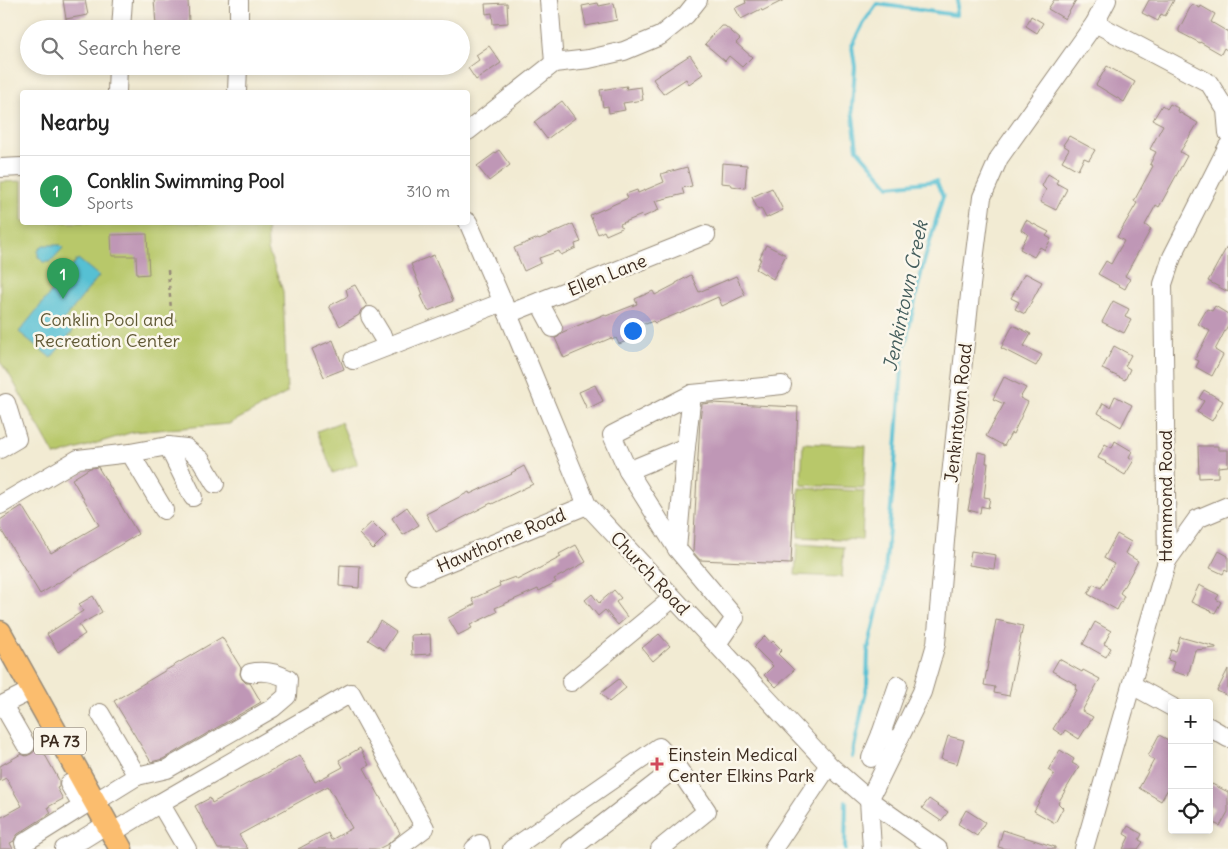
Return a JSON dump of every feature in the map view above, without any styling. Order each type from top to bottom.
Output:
[{"type":"main road","name":"PA 73","points":[[0,632],[90,803],[113,835]]},
{"type":"street","points":[[122,20],[123,0]]},
{"type":"street","points":[[239,20],[240,0]]},
{"type":"street","points":[[549,0],[554,63]]},
{"type":"street","points":[[470,129],[554,63],[624,51],[660,36],[686,14],[698,0]]},
{"type":"street","name":"Jenkintown Road","points":[[872,849],[870,800],[922,692],[936,644],[951,476],[982,197],[999,158],[1095,23],[1107,0]]},
{"type":"street","points":[[1095,23],[1209,83],[1226,110],[1228,133]]},
{"type":"street","points":[[117,90],[118,75]]},
{"type":"street","points":[[237,90],[238,75]]},
{"type":"street","name":"Hammond Road","points":[[1084,849],[1167,561],[1163,284],[1172,257],[1228,146]]},
{"type":"street","points":[[0,168],[20,167]]},
{"type":"street","name":"Church Road","points":[[469,225],[587,505],[829,766],[870,800],[938,849]]},
{"type":"street","name":"Ellen Lane","points":[[353,360],[388,346],[505,308],[539,302],[706,235]]},
{"type":"street","points":[[539,302],[553,328]]},
{"type":"street","points":[[370,316],[388,346]]},
{"type":"street","points":[[716,644],[735,618],[677,549],[628,471],[612,435],[692,394],[782,385]]},
{"type":"street","points":[[677,549],[692,394]]},
{"type":"street","points":[[0,406],[6,403],[17,439],[0,449]]},
{"type":"street","points":[[168,446],[193,497]]},
{"type":"street","points":[[0,504],[78,459],[168,446],[186,448],[201,460],[215,484]]},
{"type":"street","points":[[628,471],[686,447]]},
{"type":"street","points":[[130,453],[164,510]]},
{"type":"street","name":"Hawthorne Road","points":[[416,576],[587,505]]},
{"type":"street","points":[[1167,561],[1197,519],[1228,506]]},
{"type":"street","points":[[571,682],[673,598]]},
{"type":"street","points":[[24,843],[138,776],[167,769],[273,708],[287,696],[288,679],[277,673],[260,670],[250,673]]},
{"type":"street","points":[[870,758],[881,734],[898,685]]},
{"type":"street","points":[[1132,685],[1168,705]]},
{"type":"street","points":[[26,745],[1,705],[32,690]]},
{"type":"street","points":[[64,849],[113,835],[160,803],[350,693],[425,828],[397,849]]},
{"type":"street","points":[[100,712],[138,776]]},
{"type":"street","points":[[1213,730],[1228,738]]},
{"type":"street","points":[[881,734],[898,743]]},
{"type":"street","points":[[512,849],[659,747],[677,767],[707,811],[660,849]]},
{"type":"street","points":[[773,849],[829,766]]},
{"type":"street","points":[[571,849],[677,767]]},
{"type":"street","points":[[69,784],[90,803]]},
{"type":"street","points":[[160,803],[187,849]]},
{"type":"street","points":[[474,849],[480,844],[481,849]]},
{"type":"path","points":[[168,270],[171,310],[177,324]]},
{"type":"green space","name":"Conklin Pool and Recreation Center","points":[[20,181],[20,225],[267,225],[268,250],[283,291],[287,393],[229,424],[133,432],[55,456],[9,374],[0,362],[0,182]]},
{"type":"green space","points":[[341,422],[358,464],[333,473],[317,431]]},
{"type":"green space","points":[[803,443],[866,446],[864,488],[801,485]]},
{"type":"green space","points":[[799,488],[864,491],[862,540],[798,537]]},
{"type":"green space","points":[[797,544],[844,547],[842,577],[795,575]]},
{"type":"water","points":[[43,245],[60,245],[63,248],[50,262],[43,262],[38,257],[38,251]]},
{"type":"water","points":[[78,259],[99,276],[62,322],[73,331],[51,358],[19,332]]},
{"type":"building","points":[[63,0],[85,0],[88,15],[66,19]]},
{"type":"building","points":[[154,0],[188,0],[189,20],[156,20]]},
{"type":"building","points":[[745,0],[784,0],[741,19],[735,8],[746,3]]},
{"type":"building","points":[[1054,0],[1076,0],[1065,19],[1048,9]]},
{"type":"building","points":[[1149,0],[1174,0],[1165,16],[1161,14],[1158,21],[1142,13]]},
{"type":"building","points":[[507,3],[508,23],[493,24],[492,13],[486,14],[485,4]]},
{"type":"building","points":[[598,3],[599,6],[614,3],[617,20],[586,26],[582,6]]},
{"type":"building","points":[[1192,4],[1200,8],[1201,6],[1215,14],[1211,22],[1228,32],[1228,51],[1224,48],[1221,54],[1179,32]]},
{"type":"building","points":[[1031,16],[1043,23],[1037,33],[1026,26]]},
{"type":"building","points":[[721,26],[725,26],[740,39],[736,43],[752,57],[742,67],[729,56],[725,61],[705,44]]},
{"type":"building","points":[[489,46],[501,63],[476,80],[470,71],[470,67],[479,60],[476,55]]},
{"type":"building","points":[[690,55],[703,74],[689,84],[686,79],[663,94],[653,79]]},
{"type":"building","points":[[1107,66],[1135,82],[1124,102],[1096,85]]},
{"type":"building","points":[[627,86],[626,89],[641,87],[643,100],[623,103],[625,110],[609,113],[608,106],[603,107],[600,90]]},
{"type":"building","points":[[562,101],[575,118],[547,139],[534,122]]},
{"type":"building","points":[[1170,104],[1178,108],[1177,111],[1198,123],[1180,152],[1187,156],[1159,207],[1156,205],[1145,225],[1151,229],[1125,276],[1130,279],[1125,289],[1098,274],[1106,261],[1111,264],[1124,241],[1117,237],[1137,203],[1134,201],[1153,166],[1150,164],[1156,152],[1150,149],[1163,125],[1153,120],[1162,105],[1167,109]]},
{"type":"building","points":[[1069,136],[1095,150],[1089,160],[1084,158],[1078,170],[1062,161],[1069,149],[1063,145]]},
{"type":"building","points":[[499,150],[510,165],[489,181],[477,166]]},
{"type":"building","points":[[722,163],[747,165],[745,188],[721,183]]},
{"type":"building","points":[[687,167],[692,186],[682,188],[684,194],[655,201],[659,210],[620,224],[622,228],[606,235],[604,231],[598,234],[590,215],[628,198],[626,194],[637,190],[638,193],[664,182],[661,174]]},
{"type":"building","points":[[1048,174],[1058,180],[1056,183],[1067,189],[1056,210],[1040,202],[1046,190],[1042,186]]},
{"type":"building","points":[[772,188],[783,210],[766,218],[761,208],[758,210],[752,197]]},
{"type":"building","points":[[1026,220],[1049,232],[1046,236],[1051,239],[1045,250],[1040,247],[1034,257],[1020,249],[1028,234],[1021,230]]},
{"type":"building","points":[[573,224],[581,242],[575,244],[576,248],[561,255],[559,251],[539,258],[541,263],[524,271],[514,248]]},
{"type":"building","points":[[147,234],[149,274],[137,275],[136,256],[112,256],[111,235]]},
{"type":"building","points":[[766,245],[786,255],[773,279],[756,269]]},
{"type":"building","points":[[1228,245],[1228,292],[1208,281]]},
{"type":"building","points":[[434,255],[453,301],[428,311],[411,264]]},
{"type":"building","points":[[1025,273],[1042,282],[1025,314],[1015,309],[1019,302],[1011,298]]},
{"type":"building","points":[[691,275],[699,292],[736,276],[745,295],[722,306],[718,297],[680,314],[655,323],[653,321],[644,323],[624,331],[629,340],[619,344],[616,338],[612,340],[611,338],[564,358],[555,338],[563,332],[605,314],[606,316],[637,304],[635,299],[653,291],[655,295]]},
{"type":"building","points":[[355,285],[367,306],[361,310],[359,315],[340,326],[329,306],[348,296],[346,289]]},
{"type":"building","points":[[1113,301],[1129,309],[1125,317],[1131,320],[1124,333],[1102,322]]},
{"type":"building","points":[[1215,306],[1228,314],[1228,325],[1215,350],[1223,355],[1212,376],[1196,367],[1199,361],[1195,359],[1210,331],[1198,324],[1207,309],[1212,311]]},
{"type":"building","points":[[1013,325],[1031,334],[1024,346],[1042,355],[1036,366],[1001,348]]},
{"type":"building","points":[[333,340],[344,369],[324,377],[312,349]]},
{"type":"building","points":[[1114,346],[1131,355],[1125,366],[1130,369],[1125,380],[1102,369]]},
{"type":"building","points":[[1004,377],[1026,388],[1020,398],[1028,402],[1013,434],[1011,433],[1004,446],[986,436],[1004,404],[993,399]]},
{"type":"building","points":[[595,385],[603,401],[587,409],[579,392]]},
{"type":"building","points":[[1204,390],[1223,401],[1212,421],[1197,412],[1204,401],[1199,398]]},
{"type":"building","points":[[1115,396],[1132,405],[1121,427],[1098,413],[1103,403],[1110,407]]},
{"type":"building","points":[[702,404],[798,407],[791,564],[700,560],[693,552],[700,420]]},
{"type":"building","points":[[1115,441],[1132,451],[1129,457],[1134,460],[1125,475],[1098,458],[1105,444],[1112,448]]},
{"type":"building","points":[[1198,446],[1218,446],[1218,450],[1228,450],[1228,466],[1218,467],[1218,477],[1199,478]]},
{"type":"building","points":[[978,452],[987,454],[986,463],[988,463],[984,497],[990,498],[988,508],[981,506],[980,513],[968,510]]},
{"type":"building","points":[[524,466],[533,484],[491,503],[436,532],[426,514],[469,492],[470,494],[512,474]]},
{"type":"building","points":[[98,467],[138,534],[40,594],[0,528],[0,520],[22,506],[51,553],[99,525],[72,479],[90,468]]},
{"type":"building","points":[[407,507],[419,525],[403,535],[392,518]]},
{"type":"building","points":[[372,522],[386,536],[373,549],[359,534]]},
{"type":"building","points":[[1117,534],[1131,542],[1125,553],[1138,561],[1120,593],[1124,596],[1117,610],[1088,594],[1093,584],[1101,588],[1114,564],[1104,558]]},
{"type":"building","points":[[576,545],[586,562],[554,579],[556,582],[539,591],[538,589],[495,608],[497,612],[470,625],[472,628],[458,635],[448,618],[475,604],[472,599],[500,586],[499,583],[515,577],[517,580],[561,557],[559,554]]},
{"type":"building","points":[[971,551],[996,555],[994,569],[969,565]]},
{"type":"building","points":[[1219,551],[1228,556],[1228,572],[1225,570],[1223,574],[1210,568]]},
{"type":"building","points":[[340,565],[360,566],[359,588],[339,586]]},
{"type":"building","points":[[1199,585],[1219,595],[1216,599],[1221,602],[1215,613],[1191,602]]},
{"type":"building","points":[[614,590],[621,598],[616,602],[627,617],[618,625],[605,610],[598,616],[585,600],[592,594],[599,603]]},
{"type":"building","points":[[93,596],[102,612],[79,625],[85,634],[58,652],[47,634],[83,611],[79,604]]},
{"type":"building","points":[[996,620],[1023,626],[1009,696],[994,693],[995,687],[984,685]]},
{"type":"building","points":[[380,621],[396,632],[384,650],[368,640]]},
{"type":"building","points":[[1095,622],[1111,631],[1104,644],[1111,648],[1106,657],[1083,644]]},
{"type":"building","points":[[430,634],[431,654],[412,655],[411,635]]},
{"type":"building","points":[[659,634],[670,646],[653,661],[642,648]]},
{"type":"building","points":[[765,636],[771,643],[773,641],[782,650],[778,654],[794,670],[776,687],[764,675],[773,666],[754,647]]},
{"type":"building","points":[[222,637],[241,668],[240,674],[242,679],[246,683],[250,683],[261,702],[163,759],[151,762],[114,701]]},
{"type":"building","points":[[1180,637],[1216,647],[1195,650],[1188,676],[1171,671],[1174,662],[1168,660],[1171,650],[1176,651]]},
{"type":"building","points":[[1059,659],[1082,672],[1083,670],[1100,679],[1082,711],[1093,717],[1079,739],[1065,730],[1062,735],[1053,729],[1077,690],[1075,689],[1077,685],[1052,671]]},
{"type":"building","points":[[1228,669],[1228,696],[1217,691]]},
{"type":"building","points":[[619,679],[626,688],[609,702],[601,693]]},
{"type":"building","points":[[1159,735],[1168,740],[1168,789],[1161,801],[1139,788],[1154,760],[1148,756]]},
{"type":"building","points":[[948,736],[964,740],[957,764],[941,759]]},
{"type":"building","points":[[39,744],[59,780],[59,787],[57,788],[63,799],[48,807],[51,813],[18,834],[14,841],[10,843],[13,849],[0,849],[0,818],[22,806],[6,778],[0,781],[0,766],[21,754],[26,756],[31,754]]},
{"type":"building","points":[[360,748],[369,765],[364,768],[400,833],[388,844],[378,849],[298,849],[328,833],[331,840],[352,828],[328,786],[239,835],[248,849],[218,849],[195,806],[210,798],[212,803],[300,755],[315,782],[343,767],[339,760]]},
{"type":"building","points":[[1060,750],[1074,759],[1072,763],[1079,767],[1058,803],[1063,808],[1055,823],[1034,811],[1054,774],[1048,770]]},
{"type":"building","points":[[1213,784],[1228,792],[1228,812],[1220,826],[1213,823]]},
{"type":"building","points":[[929,799],[948,812],[941,821],[922,808]]},
{"type":"building","points":[[966,810],[985,822],[977,836],[958,824]]},
{"type":"building","points":[[1128,826],[1142,834],[1139,840],[1143,842],[1138,849],[1123,849],[1129,837],[1124,834]]},
{"type":"building","points":[[1003,830],[1055,847],[1055,849],[1006,849],[998,847]]},
{"type":"waterway","name":"Jenkintown Creek","points":[[852,757],[867,686],[868,649],[884,582],[903,354],[922,269],[943,196],[936,181],[889,186],[857,149],[852,108],[855,67],[852,46],[863,24],[877,4],[956,15],[958,0]]},
{"type":"waterway","name":"Jenkintown Creek","points":[[845,849],[846,802]]},
{"type":"place","name":"Conklin Swimming Pool","points":[[63,299]]},
{"type":"place","name":"Einstein Medical Center Elkins Park","points":[[657,764]]}]
